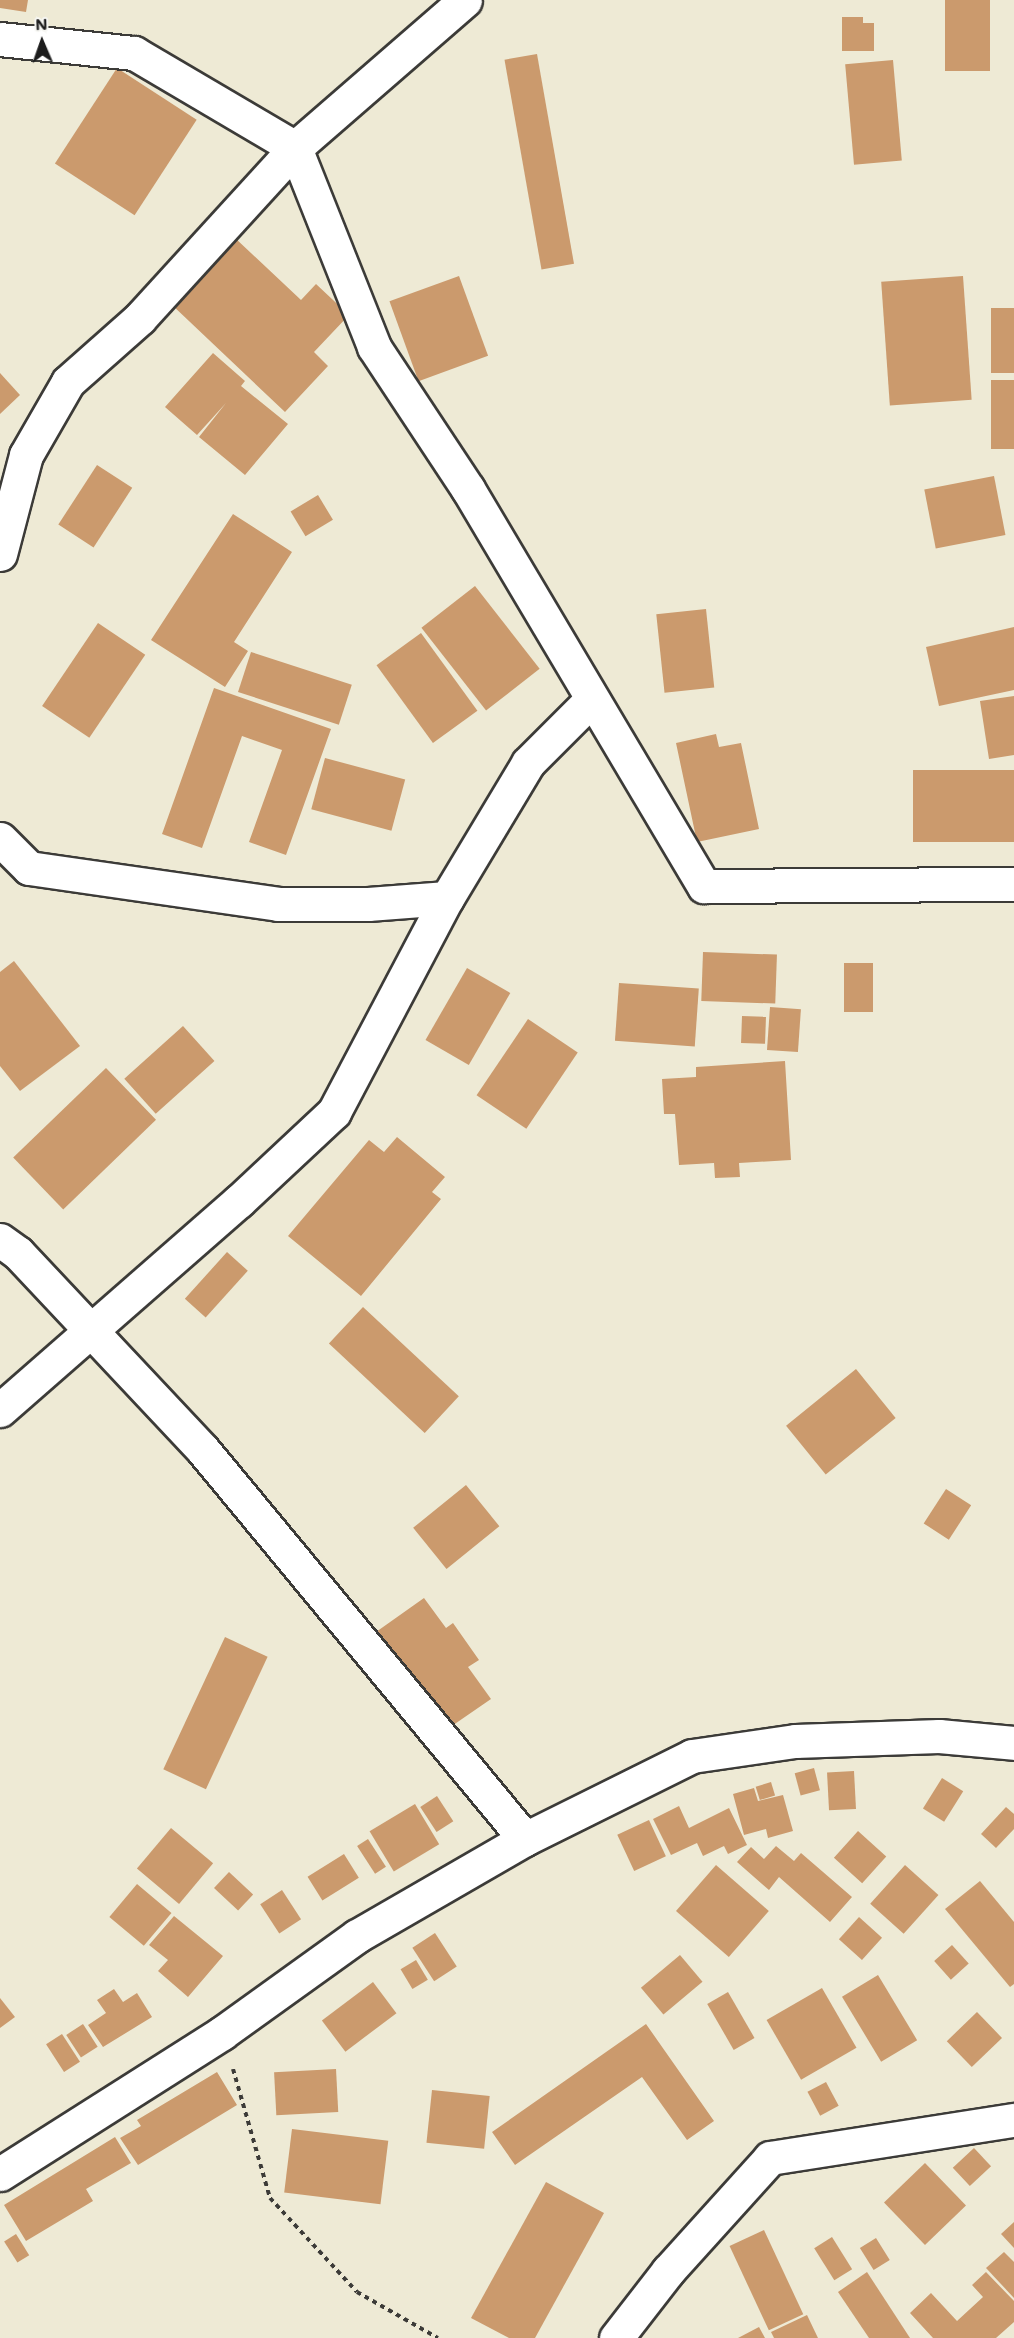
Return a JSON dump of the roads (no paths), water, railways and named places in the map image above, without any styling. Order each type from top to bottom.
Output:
[{"type":"street","points":[[0,554],[26,455],[68,382],[140,318],[295,148],[465,0]]},
{"type":"street","points":[[0,39],[134,53],[295,148],[374,347],[468,489],[591,700],[704,886],[1014,884]]},
{"type":"street","points":[[0,1410],[239,1201],[334,1112],[447,898],[528,763],[591,700]]},
{"type":"street","points":[[0,839],[29,868],[267,902],[368,904],[447,898]]},
{"type":"street","points":[[0,1240],[18,1252],[203,1450],[525,1839]]},
{"type":"street","points":[[0,2174],[222,2032],[357,1936],[525,1839],[692,1756],[795,1741],[939,1736],[1014,1743]]},
{"type":"street","points":[[616,2338],[668,2271],[770,2158],[1014,2120]]}]
